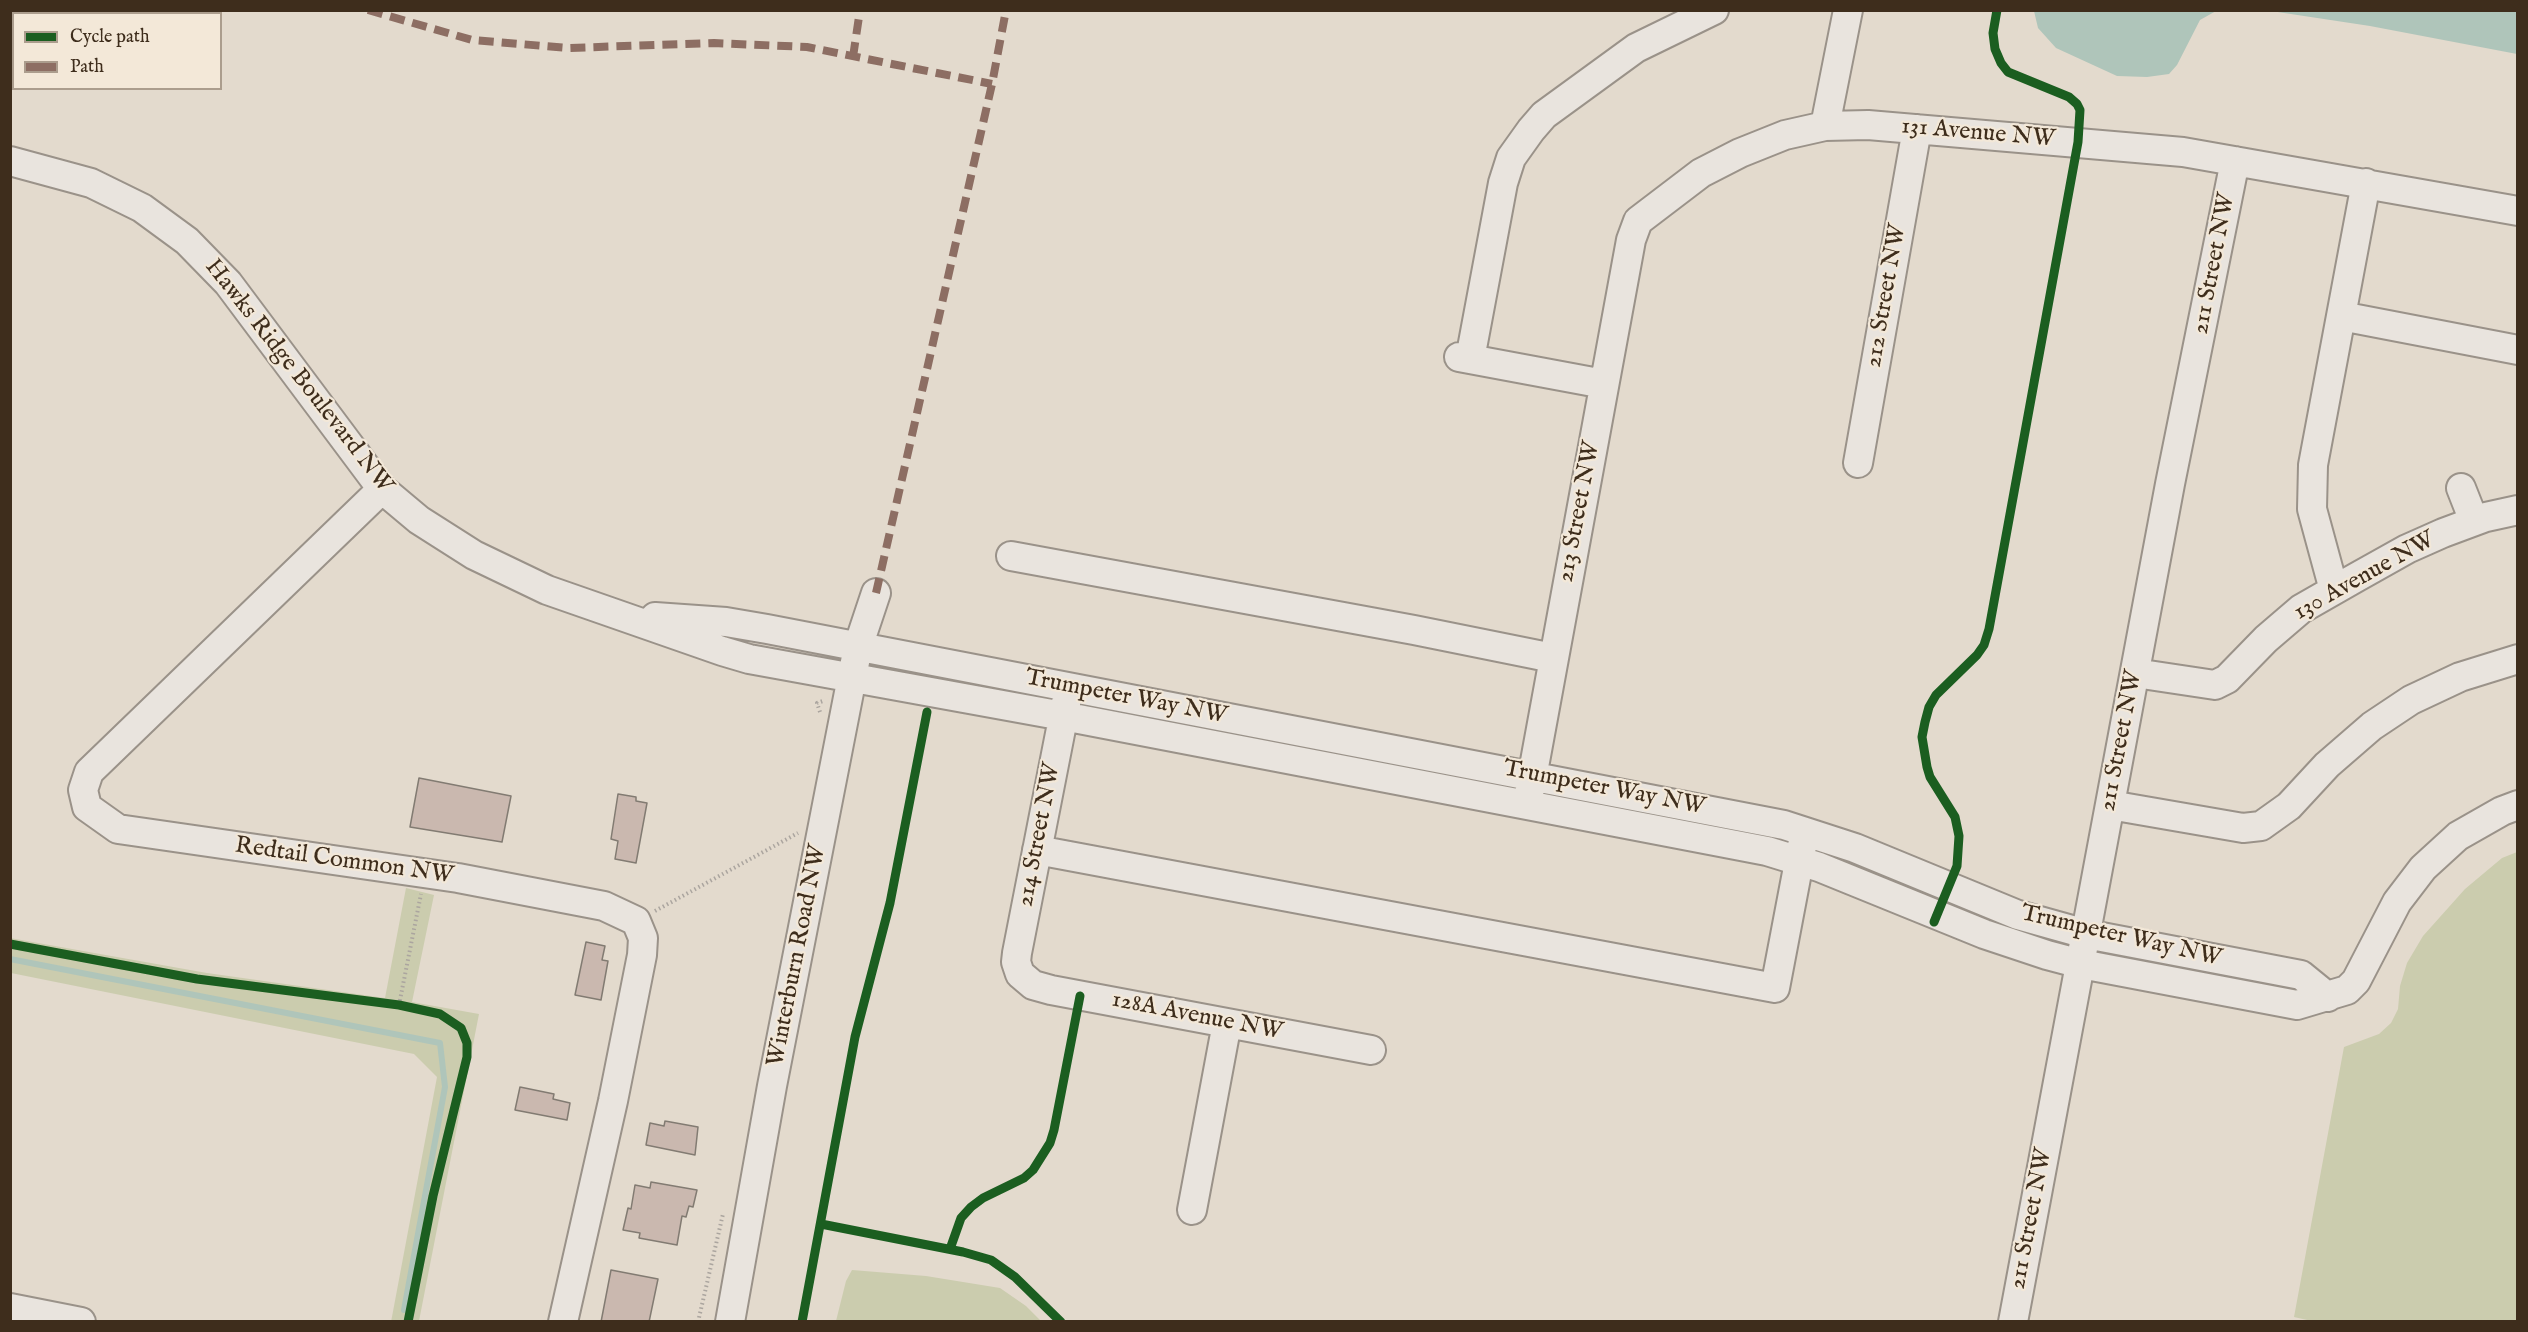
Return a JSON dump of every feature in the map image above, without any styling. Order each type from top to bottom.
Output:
[{"type":"street","points":[[1604,384],[1464,358],[1503,183],[1511,159],[1544,115],[1636,48],[1714,10]]},
{"type":"street","points":[[1825,126],[1848,10]]},
{"type":"street","name":"131 Avenue NW","points":[[1638,221],[1701,173],[1740,153],[1785,135],[1825,126],[1869,125],[2171,151],[2517,211]]},
{"type":"street","name":"212 Street NW","points":[[1858,463],[1917,129]]},
{"type":"street","name":"Hawks Ridge Boulevard NW","points":[[10,161],[91,183],[142,208],[187,241],[228,283],[382,489],[419,520],[474,555],[548,590],[749,659],[852,677]]},
{"type":"street","name":"211 Street NW","points":[[2013,1322],[2135,673],[2235,161]]},
{"type":"street","points":[[2334,590],[2312,509],[2313,465],[2366,183]]},
{"type":"street","name":"213 Street NW","points":[[1527,805],[1631,240],[1638,221]]},
{"type":"street","points":[[2341,316],[2517,350]]},
{"type":"street","points":[[2461,488],[2474,522]]},
{"type":"street","name":"Redtail Common NW","points":[[382,489],[89,772],[83,790],[87,807],[118,829],[293,856],[426,872],[604,906],[636,921]]},
{"type":"street","name":"130 Avenue NW","points":[[2135,673],[2215,685],[2227,680],[2266,639],[2301,609],[2407,549],[2474,522],[2517,510]]},
{"type":"street","points":[[1011,556],[1414,630],[1553,658]]},
{"type":"street","name":"Winterburn Road NW","points":[[730,1322],[772,1086],[858,647],[876,593]]},
{"type":"street","name":"Hawks Ridge Boulevard NW","points":[[617,615],[726,622],[858,647]]},
{"type":"street","name":"Trumpeter Way NW","points":[[858,647],[1533,775],[1805,830],[2003,910],[2086,934],[2301,975],[2328,997]]},
{"type":"street","points":[[2110,805],[2243,828],[2261,826],[2289,806],[2326,765],[2372,726],[2411,700],[2460,677],[2517,659]]},
{"type":"street","name":"Trumpeter Way NW","points":[[852,677],[1737,844],[1799,860],[1984,934],[2081,964],[2297,1005],[2347,990],[2356,981],[2397,902],[2423,868],[2458,836],[2517,805]]},
{"type":"street","name":"214 Street NW","points":[[1025,980],[1016,962],[1069,687]]},
{"type":"street","points":[[1037,850],[1775,988],[1805,830]]},
{"type":"street","points":[[563,1322],[613,1101],[642,955],[643,938],[636,921]]},
{"type":"street","name":"128A Avenue NW","points":[[1025,980],[1051,990],[1371,1050]]},
{"type":"street","points":[[1192,1210],[1227,1023]]},
{"type":"street","points":[[10,1308],[81,1322]]},
{"type":"path","points":[[636,921],[799,832]]},
{"type":"path","points":[[399,1005],[426,872]]},
{"type":"path","points":[[388,1004],[409,1007]]},
{"type":"shaded area","points":[[2034,10],[2216,11],[2200,20],[2177,65],[2169,74],[2147,77],[2117,76],[2056,48],[2038,28]]},
{"type":"shaded area","points":[[2271,11],[2517,11],[2517,54],[2370,26]]},
{"type":"shaded area","points":[[2517,852],[2517,1321],[2316,1322],[2294,1317],[2344,1047],[2379,1034],[2391,1023],[2398,1009],[2400,986],[2407,963],[2423,936],[2465,889],[2502,858]]},
{"type":"shaded area","points":[[406,888],[434,895],[412,1002],[479,1014],[419,1321],[391,1322],[437,1077],[414,1054],[11,973],[10,938],[207,973],[385,998]]},
{"type":"shaded area","points":[[852,1270],[926,1276],[1000,1288],[1026,1306],[1041,1321],[836,1321],[846,1281]]},
{"type":"building","points":[[419,778],[511,796],[502,842],[410,827]]},
{"type":"building","points":[[618,794],[636,797],[636,801],[647,803],[636,863],[615,859],[618,841],[611,839]]},
{"type":"building","points":[[586,942],[605,946],[602,960],[608,961],[601,1000],[575,995]]},
{"type":"building","points":[[520,1087],[554,1094],[553,1099],[570,1103],[567,1120],[515,1110]]},
{"type":"building","points":[[665,1121],[698,1127],[695,1155],[646,1145],[650,1123],[664,1126]]},
{"type":"building","points":[[651,1182],[697,1190],[693,1207],[689,1206],[686,1217],[682,1216],[677,1245],[639,1238],[640,1233],[623,1230],[628,1208],[631,1209],[635,1185],[650,1188]]},
{"type":"building","points":[[611,1270],[658,1279],[649,1322],[601,1322]]},
{"type":"waterway","points":[[10,959],[440,1043],[445,1087],[404,1310]]},
{"type":"marked path","points":[[368,10],[472,40],[568,48],[714,43],[807,47],[992,84]]},
{"type":"marked path","points":[[853,57],[860,10]]},
{"type":"marked path","points":[[876,593],[992,84],[1006,10]]},
{"type":"cycle path","points":[[1934,922],[1957,866],[1959,836],[1955,817],[1930,777],[1922,737],[1929,707],[1936,695],[1977,655],[1984,645],[1989,629],[2078,142],[2080,110],[2077,104],[2069,97],[2008,72],[2001,63],[1995,49],[1993,33],[1997,10]]},
{"type":"cycle path","points":[[802,1322],[855,1037],[890,903],[927,712]]},
{"type":"cycle path","points":[[10,944],[197,979],[399,1005],[440,1014],[461,1028],[467,1043],[467,1057],[433,1196],[408,1322]]},
{"type":"cycle path","points":[[950,1249],[961,1218],[971,1207],[983,1198],[1024,1178],[1033,1170],[1050,1143],[1080,996]]},
{"type":"cycle path","points":[[821,1224],[963,1252],[991,1260],[1015,1277],[1061,1322]]}]
